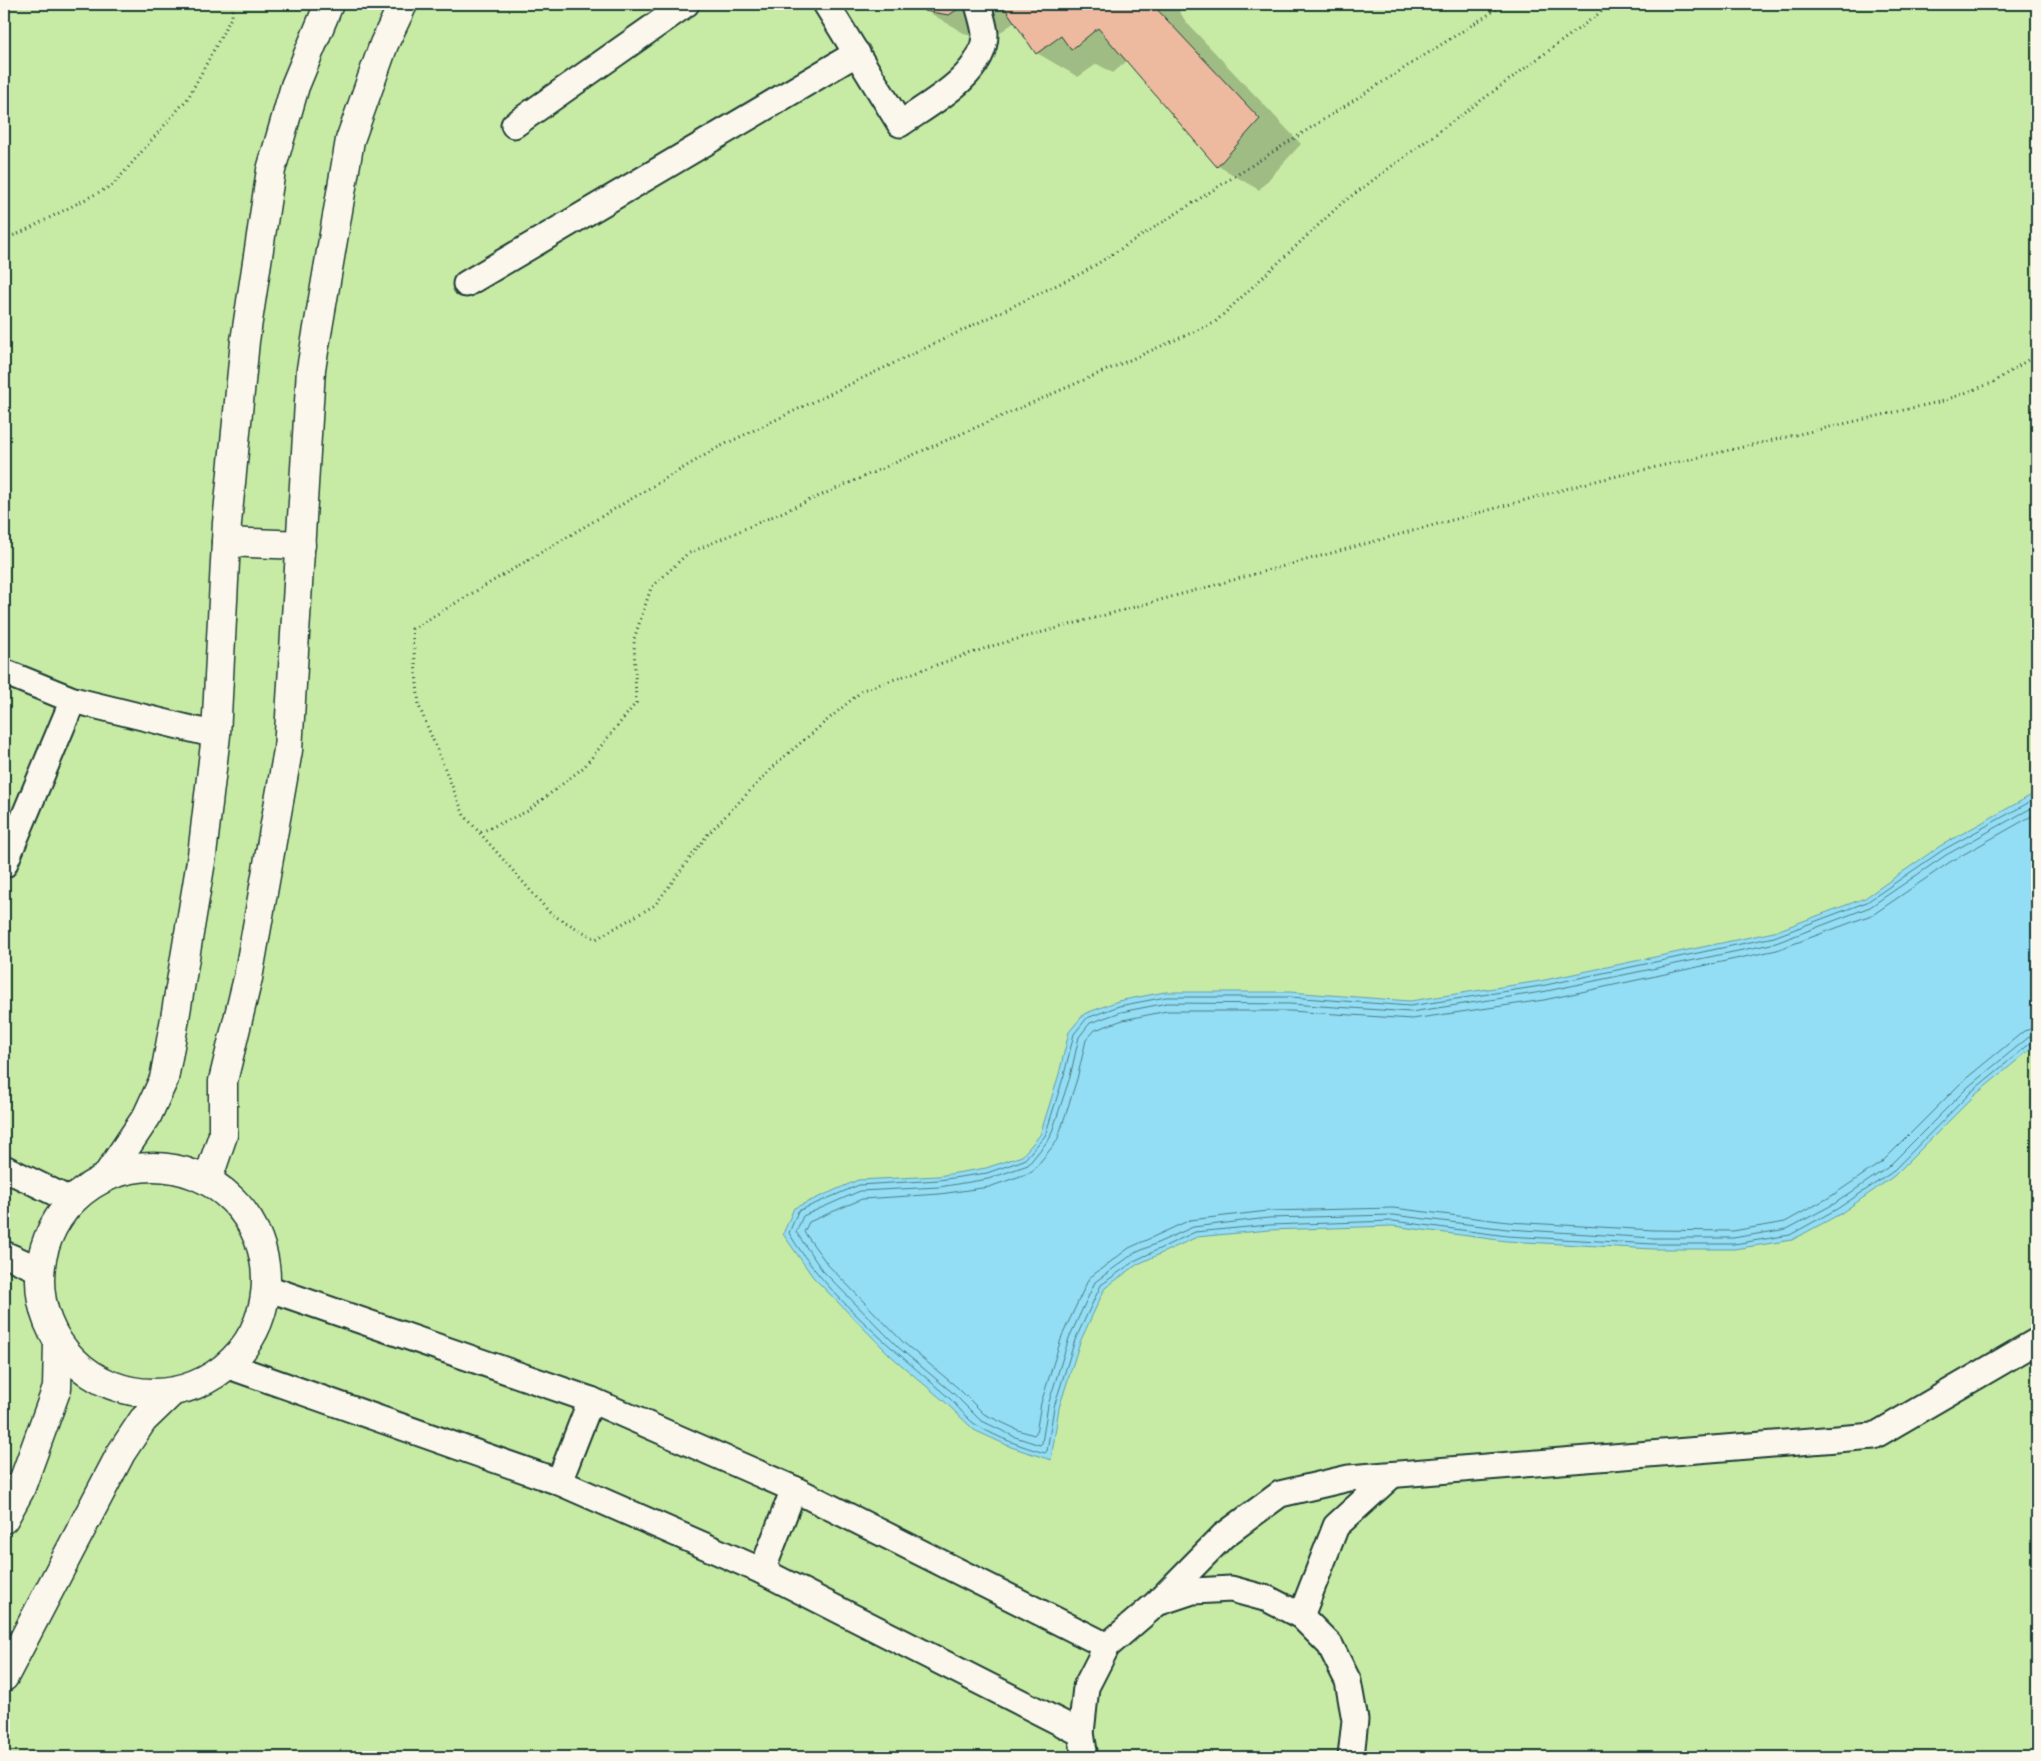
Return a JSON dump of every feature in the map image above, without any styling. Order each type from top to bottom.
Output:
[{"type":"street","points":[[106,1177],[147,1116],[164,1078],[202,856],[216,735],[226,542],[245,341],[271,170],[295,86],[329,4]]},
{"type":"street","points":[[208,1179],[223,1136],[223,1081],[248,978],[288,750],[311,369],[350,140],[384,44],[403,4]]},
{"type":"street","points":[[226,542],[301,545]]},
{"type":"street","points":[[157,1166],[183,1170],[208,1179],[241,1206],[262,1244],[267,1288],[261,1317],[248,1344],[229,1366],[192,1388],[172,1393],[138,1393],[108,1385],[80,1367],[58,1343],[49,1326],[43,1308],[40,1290],[40,1270],[46,1245],[56,1221],[72,1201],[93,1184],[106,1177],[131,1169],[157,1166]]},
{"type":"street","points":[[4,1519],[20,1490],[57,1388],[58,1343]]},
{"type":"street","points":[[4,1677],[121,1453],[143,1420],[172,1393]]},
{"type":"lane","points":[[514,125],[686,4]]},
{"type":"lane","points":[[826,4],[900,124],[959,84],[980,56],[985,34],[978,4]]},
{"type":"lane","points":[[466,284],[857,53]]},
{"type":"lane","points":[[4,672],[73,700],[216,735]]},
{"type":"lane","points":[[6,855],[73,700]]},
{"type":"lane","points":[[4,1168],[72,1201]]},
{"type":"lane","points":[[4,1254],[40,1270]]},
{"type":"lane","points":[[267,1288],[592,1400],[794,1489],[1107,1646]]},
{"type":"lane","points":[[1085,1757],[1081,1733],[1086,1687],[1107,1646],[1157,1603],[1223,1536],[1280,1494],[1349,1478],[1874,1436],[2037,1341]]},
{"type":"lane","points":[[229,1366],[559,1482],[762,1571],[1081,1733]]},
{"type":"lane","points":[[559,1482],[592,1400]]},
{"type":"lane","points":[[1301,1616],[1336,1526],[1392,1475]]},
{"type":"lane","points":[[762,1571],[794,1489]]},
{"type":"lane","points":[[1157,1603],[1193,1591],[1232,1589],[1268,1598],[1301,1616],[1330,1645],[1348,1681],[1355,1720],[1351,1757]]},
{"type":"path","points":[[4,240],[113,185],[188,98],[232,16],[234,4]]},
{"type":"path","points":[[1505,4],[1086,271],[717,448],[412,629],[420,706],[464,815],[551,914],[596,939],[654,905],[708,834],[778,762],[863,690],[992,646],[1591,482],[1944,401],[1992,383],[2037,354]]},
{"type":"path","points":[[480,832],[528,811],[584,767],[636,703],[634,639],[651,588],[687,554],[1214,323],[1342,203],[1612,4]]},
{"type":"green space","points":[[4,4],[2037,4],[2037,1757],[4,1757]]},
{"type":"water","points":[[2037,792],[2037,1044],[1975,1095],[1894,1176],[1840,1214],[1792,1240],[1734,1249],[1653,1249],[1506,1241],[1393,1226],[1269,1230],[1197,1237],[1138,1264],[1105,1288],[1080,1342],[1059,1408],[1051,1460],[1011,1447],[974,1430],[945,1402],[892,1357],[813,1277],[783,1234],[794,1208],[858,1180],[938,1176],[986,1168],[1022,1156],[1040,1135],[1059,1074],[1069,1032],[1084,1014],[1118,1001],[1165,992],[1290,992],[1410,1001],[1540,981],[1774,932],[1865,898],[1940,846]]},
{"type":"building","points":[[920,4],[966,4],[949,15],[924,11]]},
{"type":"building","points":[[1002,4],[1152,4],[1260,119],[1217,167],[1098,28],[1071,50],[1061,36],[1036,54]]}]
